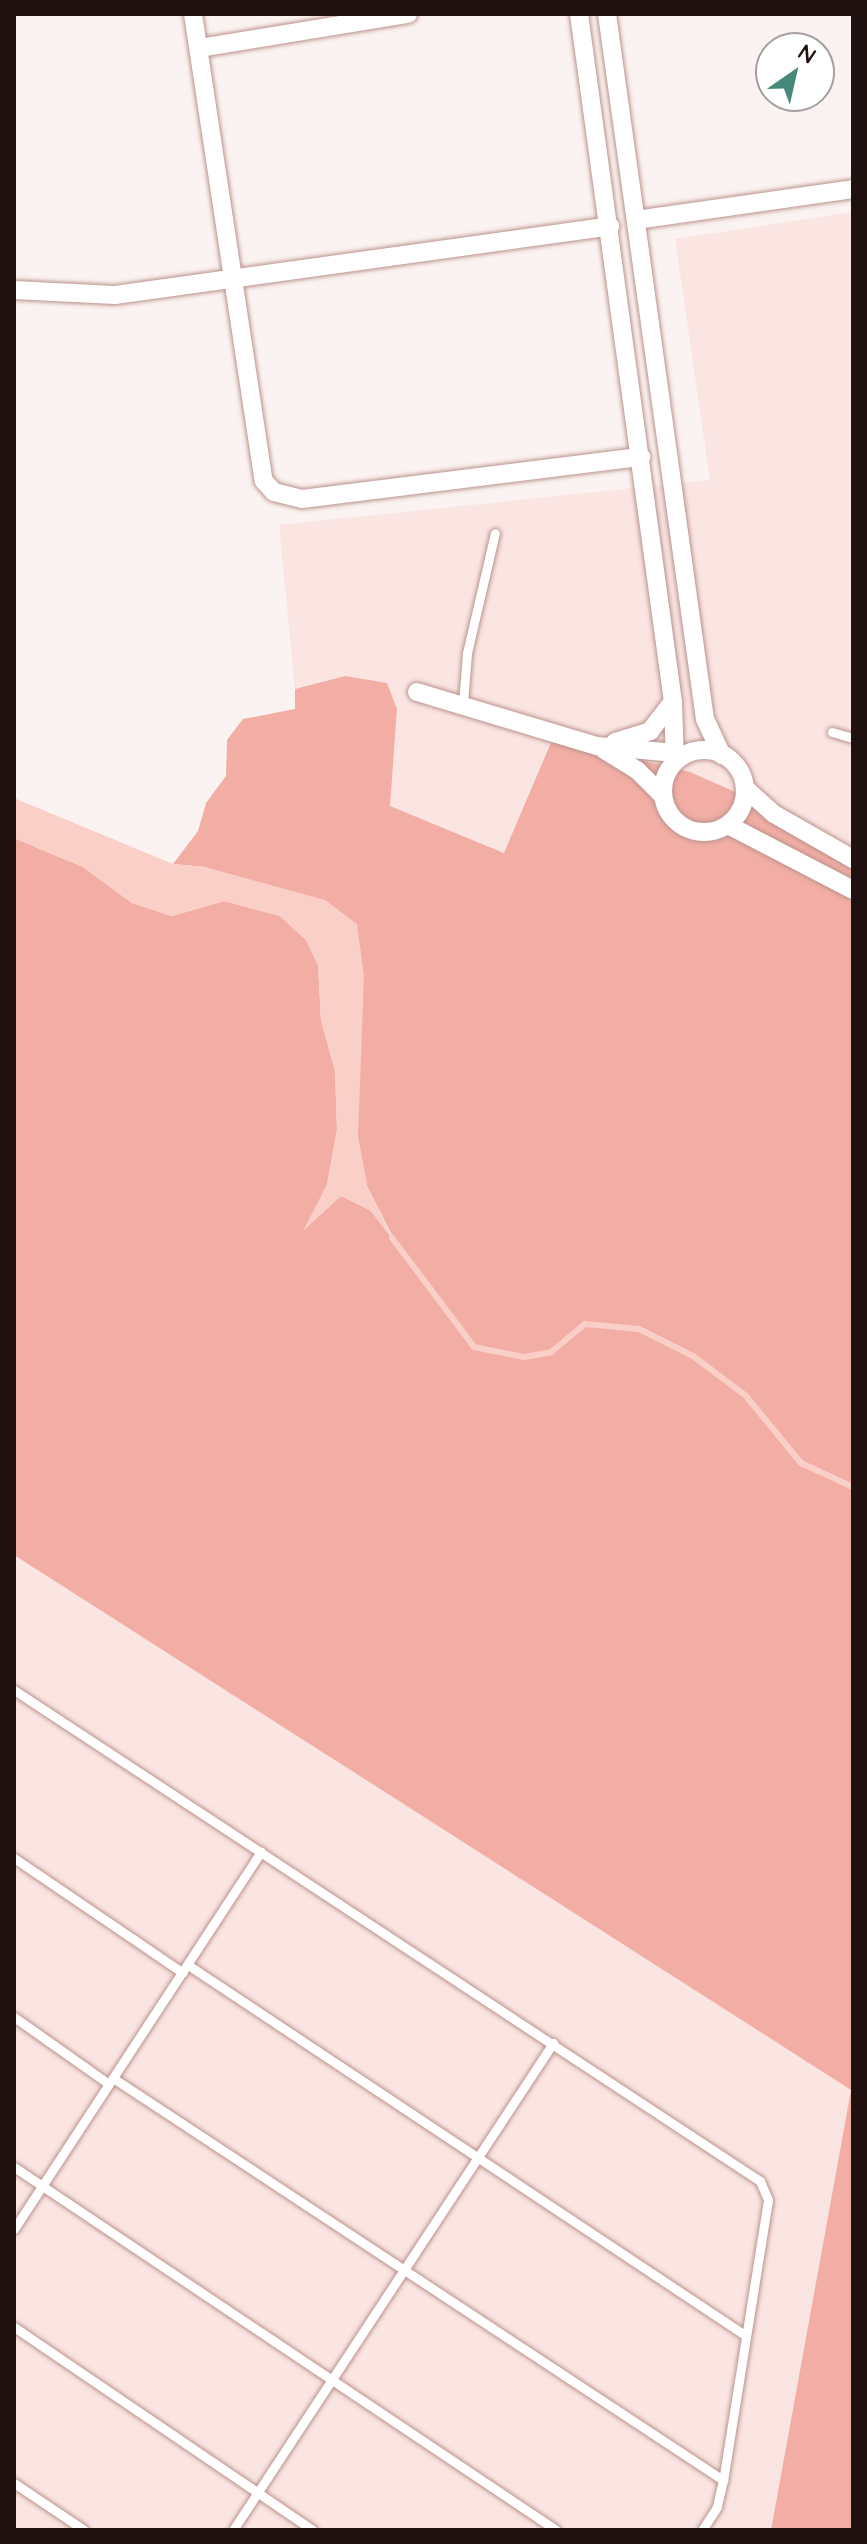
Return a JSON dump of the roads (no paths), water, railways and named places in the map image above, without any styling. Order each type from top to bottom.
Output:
[{"type":"street","points":[[193,14],[264,481],[285,498],[641,457]]},
{"type":"street","points":[[200,48],[408,14]]},
{"type":"street","points":[[579,14],[673,702],[676,757],[665,780],[663,796]]},
{"type":"street","points":[[607,14],[705,719],[722,755],[740,772],[745,788],[774,814],[853,859]]},
{"type":"street","points":[[636,220],[853,189]]},
{"type":"street","points":[[14,290],[115,295],[610,226]]},
{"type":"street","points":[[417,692],[463,703],[597,746],[676,757],[697,751],[722,755]]},
{"type":"street","points":[[597,746],[650,731],[673,702]]},
{"type":"street","points":[[597,746],[637,770],[663,796],[674,819],[688,829],[704,832],[728,825],[739,812],[745,788]]},
{"type":"street","points":[[728,825],[853,890]]},
{"type":"lane","points":[[463,703],[467,653],[495,533]]},
{"type":"lane","points":[[832,732],[853,738]]},
{"type":"lane","points":[[14,1690],[760,2181],[768,2200],[723,2480],[717,2507],[702,2530]]},
{"type":"lane","points":[[14,2229],[261,1852]]},
{"type":"lane","points":[[14,1858],[478,2156],[745,2335]]},
{"type":"lane","points":[[14,2017],[723,2480]]},
{"type":"lane","points":[[233,2530],[329,2378],[553,2043]]},
{"type":"lane","points":[[14,2167],[556,2530]]},
{"type":"lane","points":[[14,2327],[313,2530]]},
{"type":"lane","points":[[14,2483],[84,2530]]},
{"type":"waterway","points":[[392,1238],[474,1347],[524,1357],[551,1352],[585,1324],[639,1329],[693,1356],[746,1396],[801,1463],[853,1487]]}]
